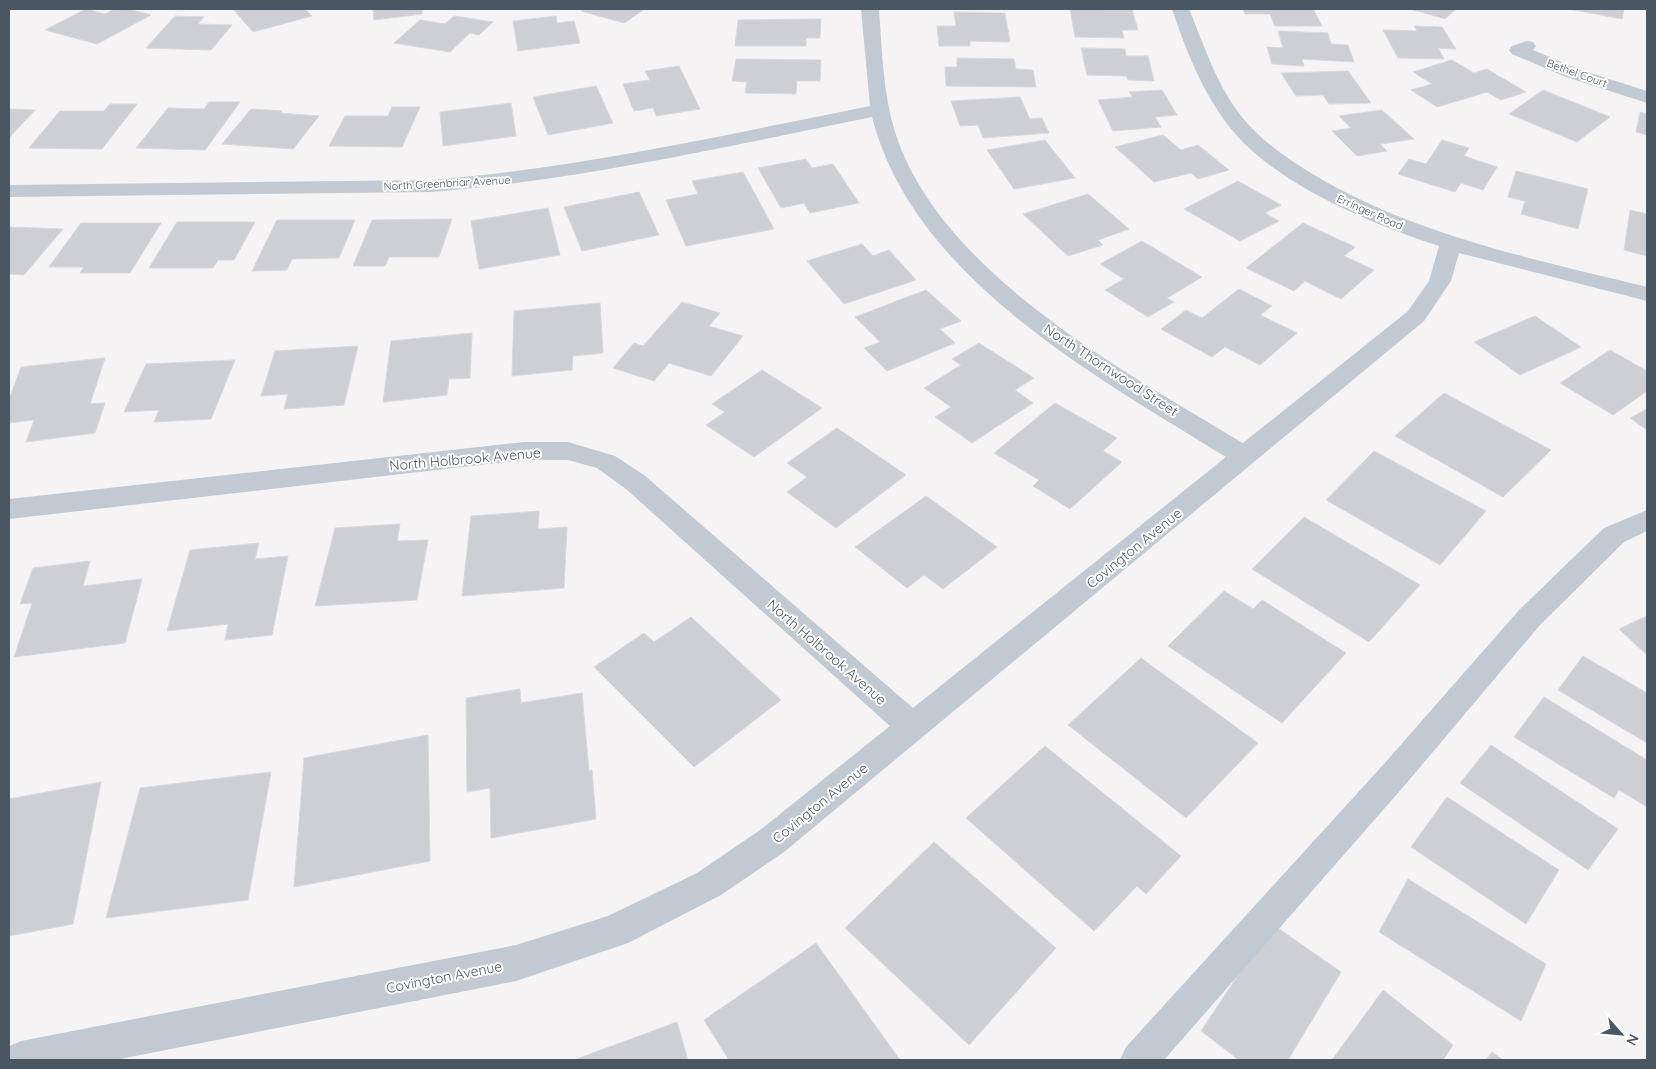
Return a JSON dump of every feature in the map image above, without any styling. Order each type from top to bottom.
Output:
[{"type":"street","name":"North Thornwood Street","points":[[870,9],[879,110],[892,149],[908,183],[936,225],[975,268],[1019,308],[1077,352],[1246,457]]},
{"type":"street","name":"Erringer Road","points":[[1180,9],[1215,88],[1235,120],[1269,154],[1318,188],[1370,214],[1452,244],[1647,294]]},
{"type":"street","name":"Bethel Court","points":[[1527,46],[1518,50],[1572,73],[1647,97]]},
{"type":"street","name":"North Greenbriar Avenue","points":[[9,191],[431,186],[489,182],[562,172],[879,110]]},
{"type":"street","name":"Covington Avenue","points":[[21,1060],[516,964],[615,931],[709,884],[772,842],[1246,457],[1416,316],[1440,282],[1452,244]]},
{"type":"street","name":"North Holbrook Avenue","points":[[9,509],[524,451],[568,451],[606,462],[635,482],[913,727]]},
{"type":"street","points":[[1139,1060],[1381,789],[1530,617],[1614,535],[1647,520]]},
{"type":"building","points":[[86,9],[105,14],[115,9],[128,9],[151,15],[97,44],[45,30]]},
{"type":"building","points":[[233,9],[305,9],[312,16],[253,32]]},
{"type":"building","points":[[373,9],[422,9],[422,14],[374,20]]},
{"type":"building","points":[[585,9],[645,9],[624,23],[581,11]]},
{"type":"building","points":[[1070,9],[1132,10],[1138,30],[1122,30],[1124,38],[1075,37]]},
{"type":"building","points":[[1243,9],[1313,9],[1322,26],[1275,26],[1270,14],[1245,14]]},
{"type":"building","points":[[1410,9],[1456,9],[1445,19]]},
{"type":"building","points":[[1569,9],[1624,9],[1622,19]]},
{"type":"building","points":[[954,12],[1005,13],[1010,42],[970,41],[970,46],[939,46],[937,26],[956,26]]},
{"type":"building","points":[[175,16],[204,17],[198,24],[232,25],[211,50],[146,48]]},
{"type":"building","points":[[454,16],[493,22],[479,35],[470,33],[450,52],[394,43],[420,20],[445,24]]},
{"type":"building","points":[[556,16],[557,23],[574,21],[580,43],[518,51],[513,21]]},
{"type":"building","points":[[821,19],[820,38],[806,38],[806,46],[735,46],[738,20]]},
{"type":"building","points":[[1414,26],[1442,27],[1456,49],[1438,48],[1444,59],[1398,58],[1383,30],[1417,31]]},
{"type":"building","points":[[1278,31],[1328,33],[1331,44],[1348,45],[1354,62],[1302,59],[1304,66],[1272,64],[1267,47],[1283,48]]},
{"type":"building","points":[[1081,48],[1125,49],[1126,56],[1148,56],[1154,81],[1128,80],[1126,76],[1087,75]]},
{"type":"building","points":[[957,58],[1014,59],[1016,69],[1033,70],[1036,87],[946,86],[945,67],[957,67]]},
{"type":"building","points":[[736,59],[821,60],[820,81],[797,81],[796,94],[745,93],[747,82],[732,81]]},
{"type":"building","points":[[1452,60],[1474,73],[1487,69],[1526,92],[1501,100],[1487,92],[1437,107],[1411,90],[1432,84],[1413,72]]},
{"type":"building","points":[[679,66],[700,109],[656,116],[653,108],[634,111],[623,84],[650,80],[645,71]]},
{"type":"building","points":[[1348,71],[1371,103],[1329,104],[1323,95],[1296,96],[1281,73]]},
{"type":"building","points":[[596,86],[613,123],[548,135],[533,97]]},
{"type":"building","points":[[1162,90],[1177,115],[1155,117],[1161,127],[1113,131],[1098,100],[1133,97],[1129,92]]},
{"type":"building","points":[[1543,90],[1610,117],[1577,142],[1509,114]]},
{"type":"building","points":[[1020,97],[1030,119],[1042,118],[1049,133],[983,138],[978,125],[960,126],[951,101]]},
{"type":"building","points":[[209,102],[240,102],[205,150],[136,148],[168,108],[204,109]]},
{"type":"building","points":[[511,103],[516,136],[443,146],[440,112]]},
{"type":"building","points":[[110,104],[137,104],[102,149],[29,148],[60,111],[104,111]]},
{"type":"building","points":[[392,107],[420,107],[402,147],[329,146],[345,116],[388,116]]},
{"type":"building","points":[[9,109],[35,110],[9,138]]},
{"type":"building","points":[[251,109],[319,116],[293,149],[222,144]]},
{"type":"building","points":[[1382,110],[1414,139],[1380,144],[1387,151],[1357,156],[1332,131],[1351,128],[1339,116]]},
{"type":"building","points":[[1640,112],[1647,114],[1647,135],[1636,132]]},
{"type":"building","points":[[1163,135],[1181,150],[1198,145],[1229,170],[1198,179],[1191,173],[1154,182],[1115,147]]},
{"type":"building","points":[[1045,140],[1075,178],[1014,189],[987,150]]},
{"type":"building","points":[[1442,140],[1469,148],[1464,156],[1497,167],[1483,190],[1461,183],[1455,192],[1398,174],[1409,159],[1426,164]]},
{"type":"building","points":[[806,159],[812,168],[833,164],[859,203],[810,213],[804,203],[781,208],[758,168]]},
{"type":"building","points":[[1516,171],[1588,189],[1578,229],[1521,214],[1525,201],[1508,197]]},
{"type":"building","points":[[743,172],[774,229],[686,246],[666,200],[698,194],[692,181]]},
{"type":"building","points":[[1238,181],[1281,205],[1265,213],[1279,221],[1240,241],[1184,209]]},
{"type":"building","points":[[639,192],[659,235],[582,251],[564,207]]},
{"type":"building","points":[[1088,194],[1129,229],[1098,240],[1103,245],[1068,256],[1023,214]]},
{"type":"building","points":[[548,208],[560,255],[479,269],[471,221]]},
{"type":"building","points":[[1630,210],[1647,214],[1647,256],[1624,250]]},
{"type":"building","points":[[452,219],[439,257],[389,257],[385,266],[353,266],[372,220]]},
{"type":"building","points":[[277,220],[355,220],[339,258],[292,259],[287,270],[252,271]]},
{"type":"building","points":[[177,222],[255,222],[234,260],[218,260],[213,268],[149,268]]},
{"type":"building","points":[[81,223],[161,223],[130,273],[80,273],[84,267],[49,267]]},
{"type":"building","points":[[1303,223],[1355,247],[1344,256],[1374,270],[1341,299],[1305,281],[1294,291],[1246,268]]},
{"type":"building","points":[[9,227],[63,229],[24,275],[9,274]]},
{"type":"building","points":[[1142,241],[1202,277],[1167,298],[1174,302],[1148,317],[1105,290],[1124,279],[1100,264]]},
{"type":"building","points":[[862,244],[873,256],[889,250],[916,280],[844,304],[807,261]]},
{"type":"building","points":[[1239,289],[1272,306],[1260,315],[1297,333],[1260,365],[1225,347],[1212,357],[1161,329],[1186,310],[1202,318]]},
{"type":"building","points":[[926,290],[961,321],[940,329],[955,343],[887,371],[864,348],[880,342],[855,317]]},
{"type":"building","points":[[682,302],[720,313],[709,326],[743,336],[711,376],[669,363],[654,381],[613,368],[634,343],[643,346]]},
{"type":"building","points":[[600,303],[603,353],[573,356],[572,370],[512,376],[514,311]]},
{"type":"building","points":[[1535,316],[1581,347],[1520,375],[1474,342]]},
{"type":"building","points":[[472,333],[470,378],[449,379],[447,395],[383,402],[391,341]]},
{"type":"building","points":[[979,343],[1034,378],[1015,390],[1033,403],[972,443],[935,417],[951,407],[924,388],[961,365],[952,359]]},
{"type":"building","points":[[358,346],[344,405],[284,409],[288,394],[261,396],[275,351]]},
{"type":"building","points":[[1610,350],[1647,371],[1647,391],[1613,415],[1560,383]]},
{"type":"building","points":[[105,358],[90,404],[105,403],[95,433],[26,442],[34,420],[9,423],[9,399],[21,367]]},
{"type":"building","points":[[235,360],[211,419],[154,422],[159,410],[124,412],[146,364]]},
{"type":"building","points":[[762,370],[822,408],[754,457],[706,425],[725,412],[712,404]]},
{"type":"building","points":[[1444,393],[1551,450],[1503,497],[1395,436]]},
{"type":"building","points":[[1055,403],[1117,438],[1103,451],[1122,462],[1070,509],[1033,486],[1039,480],[994,453]]},
{"type":"building","points":[[1647,409],[1647,430],[1630,418]]},
{"type":"building","points":[[837,428],[906,475],[836,528],[787,492],[807,477],[787,463]]},
{"type":"building","points":[[1374,451],[1486,511],[1440,565],[1326,500]]},
{"type":"building","points":[[926,496],[997,547],[943,589],[924,575],[907,588],[855,547]]},
{"type":"building","points":[[539,511],[538,529],[567,527],[564,588],[462,596],[471,516]]},
{"type":"building","points":[[1304,517],[1420,585],[1369,642],[1252,569]]},
{"type":"building","points":[[400,524],[397,541],[428,540],[417,600],[315,606],[335,528]]},
{"type":"building","points":[[259,543],[255,559],[288,556],[272,635],[225,640],[228,624],[167,631],[190,550]]},
{"type":"building","points":[[90,561],[83,586],[142,579],[125,643],[14,657],[32,603],[20,604],[33,568]]},
{"type":"building","points":[[1224,591],[1253,609],[1262,600],[1346,653],[1282,723],[1168,646]]},
{"type":"building","points":[[1647,616],[1647,655],[1619,629]]},
{"type":"building","points":[[691,617],[781,700],[694,767],[594,667],[644,633],[654,642]]},
{"type":"building","points":[[1583,656],[1647,693],[1647,743],[1558,690]]},
{"type":"building","points":[[1141,658],[1258,743],[1186,818],[1068,725]]},
{"type":"building","points":[[520,689],[521,703],[582,693],[589,771],[592,770],[596,819],[491,838],[490,788],[467,792],[466,698]]},
{"type":"building","points":[[1544,697],[1647,760],[1647,807],[1619,790],[1614,798],[1514,737]]},
{"type":"building","points":[[428,735],[430,861],[294,887],[304,758]]},
{"type":"building","points":[[1491,745],[1618,829],[1588,870],[1460,783]]},
{"type":"building","points":[[1045,746],[1181,856],[1146,894],[1137,886],[1094,931],[966,818]]},
{"type":"building","points":[[271,772],[248,900],[106,918],[140,788]]},
{"type":"building","points":[[101,782],[73,924],[9,936],[9,799]]},
{"type":"building","points":[[1447,797],[1559,870],[1526,924],[1411,847]]},
{"type":"building","points":[[934,842],[1056,948],[969,1045],[845,928]]},
{"type":"building","points":[[1408,879],[1546,964],[1521,1021],[1379,932]]},
{"type":"building","points":[[1272,924],[1341,972],[1288,1060],[1239,1060],[1201,1031]]},
{"type":"building","points":[[816,943],[900,1060],[729,1060],[704,1020]]},
{"type":"building","points":[[1383,990],[1453,1045],[1443,1060],[1332,1060]]},
{"type":"building","points":[[677,1022],[688,1060],[574,1060]]},
{"type":"building","points":[[1492,1052],[1503,1060],[1486,1060]]}]
